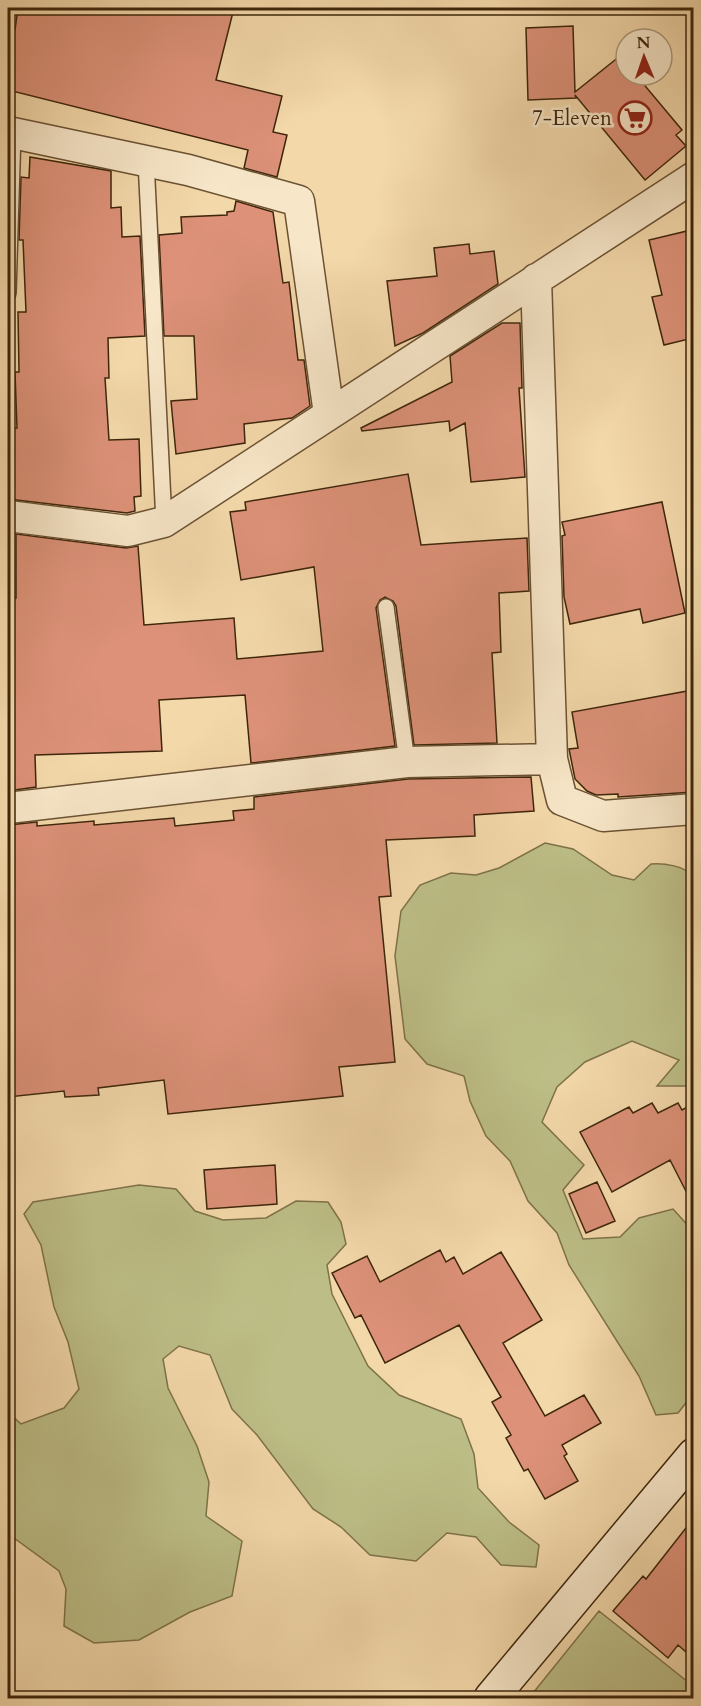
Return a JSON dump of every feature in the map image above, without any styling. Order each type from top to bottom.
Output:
[{"type":"street","points":[[10,133],[188,170],[299,201],[329,414]]},
{"type":"street","points":[[8,516],[128,531],[164,522],[693,177]]},
{"type":"street","points":[[536,279],[552,759],[562,800],[603,816],[693,809]]},
{"type":"street","points":[[8,808],[407,762],[552,759]]},
{"type":"street","points":[[491,1698],[693,1455]]},
{"type":"lane","points":[[8,293],[10,133]]},
{"type":"lane","points":[[146,161],[164,522]]},
{"type":"lane","points":[[386,608],[407,762]]},
{"type":"green space","points":[[545,843],[573,849],[612,875],[634,880],[651,864],[674,866],[693,876],[693,1086],[657,1086],[679,1060],[632,1041],[585,1062],[557,1087],[542,1122],[584,1165],[563,1190],[583,1239],[620,1237],[639,1218],[673,1209],[693,1231],[693,1394],[678,1413],[656,1415],[639,1376],[569,1265],[557,1233],[528,1201],[510,1161],[486,1136],[470,1101],[464,1076],[427,1064],[405,1039],[395,956],[401,911],[420,885],[451,873],[476,875],[499,868]]},
{"type":"green space","points":[[139,1185],[176,1189],[195,1211],[223,1220],[266,1218],[296,1201],[328,1202],[341,1222],[346,1244],[327,1265],[332,1294],[368,1366],[399,1395],[461,1419],[474,1454],[478,1488],[509,1522],[539,1545],[536,1567],[501,1565],[476,1537],[447,1533],[416,1561],[370,1555],[341,1527],[313,1509],[257,1435],[232,1409],[210,1355],[179,1346],[163,1359],[168,1388],[197,1446],[209,1482],[206,1516],[242,1541],[232,1596],[190,1612],[139,1640],[94,1643],[64,1626],[66,1589],[59,1571],[14,1538],[8,1540],[8,1412],[21,1424],[64,1408],[79,1389],[68,1342],[54,1307],[41,1245],[24,1214],[33,1202]]},
{"type":"green space","points":[[599,1611],[693,1686],[693,1698],[529,1698]]},
{"type":"building","points":[[18,8],[234,8],[216,80],[282,96],[273,132],[287,135],[277,177],[244,168],[248,150],[8,90],[8,29],[15,30]]},
{"type":"building","points":[[573,26],[575,92],[614,61],[614,87],[646,87],[682,130],[676,135],[686,146],[645,180],[575,95],[576,98],[528,100],[526,28]]},
{"type":"building","points":[[30,157],[111,171],[111,208],[121,207],[122,237],[140,236],[145,336],[108,338],[109,378],[105,378],[109,440],[139,439],[141,496],[134,497],[135,511],[127,513],[8,499],[8,429],[17,428],[15,372],[19,372],[18,312],[26,312],[23,240],[19,240],[21,177],[29,178]]},
{"type":"building","points":[[236,201],[273,212],[283,283],[289,282],[298,360],[304,360],[310,406],[292,418],[244,424],[245,443],[176,454],[171,401],[197,399],[194,336],[164,336],[159,235],[182,233],[181,217],[227,215],[227,212],[234,211]]},
{"type":"building","points":[[687,231],[688,237],[693,236],[693,338],[664,345],[652,297],[662,295],[649,240]]},
{"type":"building","points":[[469,244],[470,254],[494,251],[498,284],[423,333],[395,346],[387,281],[437,276],[434,248]]},
{"type":"building","points":[[502,323],[520,323],[522,388],[519,388],[525,477],[471,482],[465,423],[450,431],[449,421],[362,431],[361,428],[452,382],[450,356]]},
{"type":"building","points":[[408,474],[421,545],[527,538],[529,591],[499,593],[501,652],[492,653],[497,743],[414,745],[396,606],[393,601],[385,597],[380,600],[376,608],[395,746],[251,763],[245,695],[159,700],[162,751],[35,755],[36,787],[8,791],[8,599],[16,598],[16,534],[126,548],[138,546],[144,625],[234,618],[237,659],[323,651],[314,567],[241,580],[230,512],[246,510],[245,502]]},
{"type":"building","points":[[662,502],[685,613],[643,623],[640,609],[570,624],[564,597],[562,536],[565,535],[562,522]]},
{"type":"building","points":[[693,690],[693,792],[618,797],[618,794],[596,795],[587,791],[575,779],[569,749],[578,748],[572,712]]},
{"type":"building","points":[[531,777],[534,811],[474,815],[475,836],[386,840],[391,896],[379,897],[395,1062],[339,1067],[343,1096],[168,1114],[164,1080],[98,1088],[99,1095],[65,1097],[64,1091],[8,1097],[8,825],[37,822],[37,826],[94,821],[94,825],[174,818],[175,826],[234,820],[233,811],[254,809],[254,797],[408,779]]},
{"type":"building","points":[[652,1103],[658,1113],[678,1103],[682,1110],[693,1104],[693,1205],[670,1160],[612,1192],[580,1132],[629,1107],[633,1113]]},
{"type":"building","points":[[275,1165],[277,1204],[207,1209],[204,1170]]},
{"type":"building","points":[[597,1182],[615,1221],[586,1233],[569,1194]]},
{"type":"building","points":[[440,1250],[446,1262],[454,1257],[463,1274],[501,1252],[542,1320],[503,1343],[545,1416],[584,1395],[601,1423],[562,1445],[567,1454],[564,1456],[578,1481],[545,1499],[528,1469],[524,1471],[506,1438],[511,1435],[492,1402],[501,1397],[459,1325],[385,1363],[361,1315],[355,1318],[332,1273],[367,1256],[380,1282]]},
{"type":"building","points":[[693,1519],[693,1658],[678,1645],[668,1658],[613,1611],[643,1576],[646,1579]]},
{"type":"place","name":"7-Eleven","points":[[635,118]]}]
